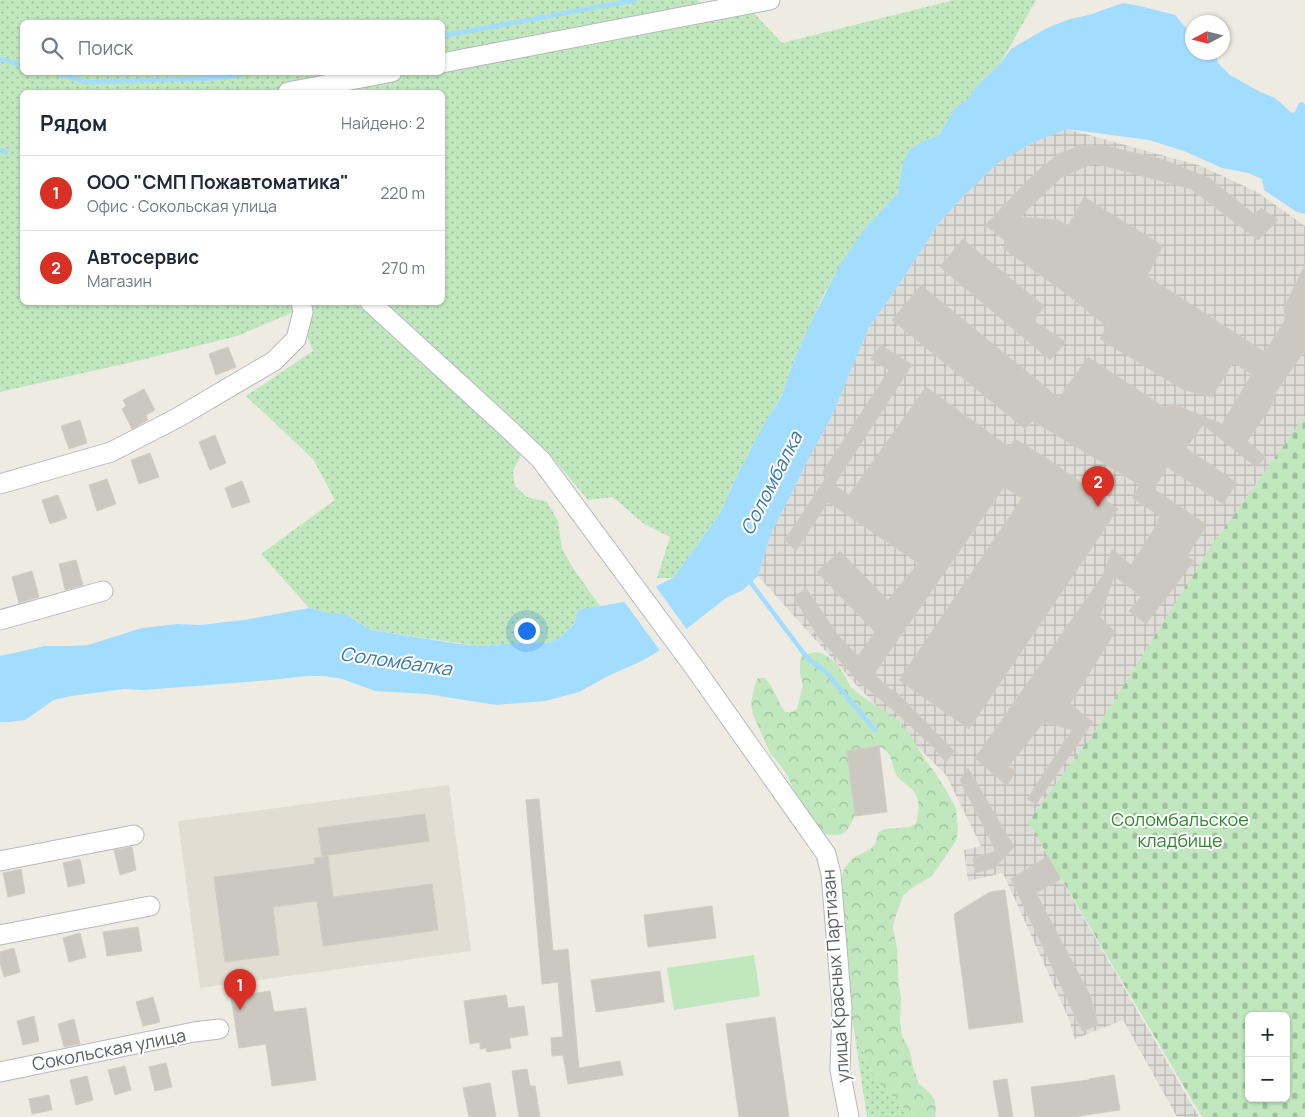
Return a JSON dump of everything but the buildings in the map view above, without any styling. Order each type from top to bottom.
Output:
[{"type":"street","points":[[445,62],[747,2],[770,0]]},
{"type":"street","points":[[298,90],[376,75]]},
{"type":"street","points":[[0,484],[111,452],[177,418],[242,381],[274,361],[296,339],[303,312],[302,305]]},
{"type":"street","name":"улица Красных Партизан","points":[[373,305],[541,460],[694,666],[826,854],[831,874],[842,1008],[840,1070],[849,1117]]},
{"type":"street","points":[[0,620],[103,592]]},
{"type":"street","points":[[0,861],[134,836]]},
{"type":"street","points":[[0,935],[150,906]]},
{"type":"street","name":"Сокольская улица","points":[[0,1072],[184,1034],[219,1029]]},
{"type":"shaded area","points":[[1067,129],[1201,166],[1257,192],[1305,226],[1305,416],[1210,548],[1095,731],[1028,822],[1199,1117],[1177,1117],[1123,1020],[1075,1039],[1068,1017],[1003,873],[968,881],[964,850],[981,846],[946,775],[858,687],[758,576],[772,531],[831,418],[869,327],[938,224],[998,163],[1032,143]]},
{"type":"shaded area","points":[[449,785],[471,951],[200,988],[178,821]]},
{"type":"green space","points":[[0,0],[698,0],[708,20],[750,9],[782,43],[954,0],[1036,0],[1000,64],[977,86],[967,100],[955,108],[940,134],[911,148],[903,161],[898,193],[866,227],[825,292],[793,363],[782,394],[765,422],[721,512],[673,578],[657,578],[670,537],[644,524],[613,497],[588,500],[545,449],[522,452],[513,471],[515,486],[527,497],[547,502],[558,521],[562,549],[600,606],[578,610],[575,623],[563,635],[550,643],[528,642],[479,646],[371,630],[345,614],[329,613],[309,608],[261,554],[335,500],[313,459],[246,396],[313,351],[298,310],[237,336],[0,392]]},
{"type":"green space","name":"Соломбальское кладбище","points":[[1305,416],[1305,1117],[1202,1117],[1028,822],[1095,731],[1210,548]]},
{"type":"green space","points":[[815,652],[827,656],[836,663],[850,686],[898,720],[909,733],[936,774],[956,809],[958,830],[956,841],[932,876],[910,889],[903,896],[893,928],[897,948],[902,1036],[910,1051],[919,1084],[935,1100],[935,1117],[909,1117],[899,1100],[887,1092],[872,1074],[867,1064],[853,1024],[840,919],[840,887],[844,869],[853,858],[871,849],[879,832],[885,829],[910,827],[916,823],[919,807],[917,797],[912,789],[897,776],[886,750],[875,747],[848,751],[855,816],[844,833],[830,835],[820,832],[798,799],[785,771],[770,753],[753,715],[751,703],[758,678],[765,678],[774,690],[785,712],[797,709],[803,685],[800,673],[800,660],[802,655]]},
{"type":"green space","points":[[754,955],[760,996],[674,1010],[667,968]]},
{"type":"green space","points":[[853,1024],[867,1064],[887,1092],[899,1100],[909,1117],[867,1117]]},
{"type":"water","name":"Соломбалка","points":[[1123,3],[1175,15],[1185,27],[1185,60],[1217,60],[1230,75],[1275,98],[1292,113],[1295,112],[1299,103],[1303,102],[1305,105],[1305,214],[1297,212],[1264,190],[1262,179],[1248,173],[1222,168],[1184,151],[1149,140],[1067,129],[1032,143],[998,163],[938,224],[869,327],[831,418],[772,531],[758,576],[743,590],[726,598],[657,652],[579,692],[545,701],[496,705],[427,694],[375,691],[342,679],[325,676],[307,676],[144,690],[124,689],[71,696],[54,700],[25,720],[0,722],[0,656],[45,646],[88,645],[142,628],[177,624],[200,625],[244,620],[309,608],[329,613],[345,614],[371,630],[453,643],[479,646],[528,642],[550,643],[563,635],[575,623],[578,610],[624,602],[673,578],[721,512],[765,422],[782,395],[793,363],[812,320],[840,265],[866,227],[898,193],[903,161],[911,148],[940,134],[955,108],[967,100],[977,86],[1000,64],[1011,49],[1047,28],[1070,19],[1089,15]]},
{"type":"pier","points":[[654,584],[688,631],[661,652],[623,600]]},
{"type":"waterway","points":[[445,35],[635,0]]},
{"type":"waterway","points":[[0,59],[20,64]]},
{"type":"waterway","points":[[62,75],[87,82],[225,78],[238,75]]},
{"type":"waterway","points":[[0,150],[6,152]]},
{"type":"waterway","points":[[751,583],[808,659],[826,672],[875,730]]},
{"type":"place","name":"Автосервис","points":[[1098,507]]},
{"type":"place","name":"ООО \"СМП Пожавтоматика\"","points":[[240,1010]]}]
